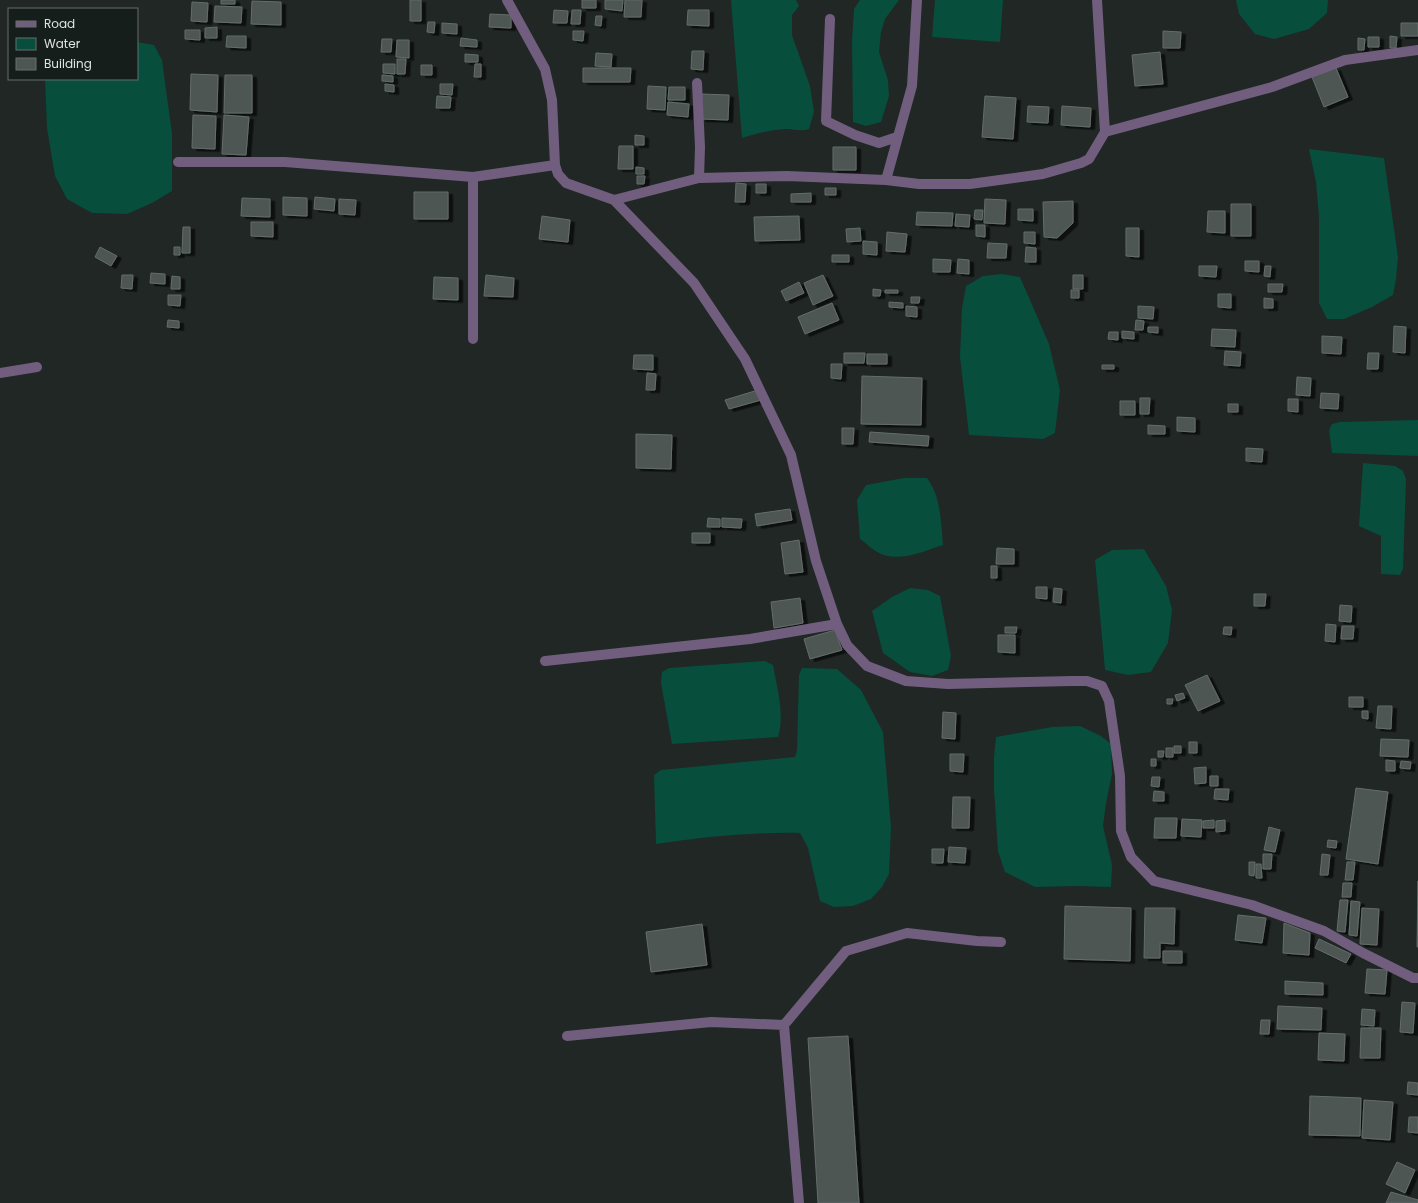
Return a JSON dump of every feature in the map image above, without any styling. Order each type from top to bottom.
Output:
[{"type":"street","points":[[507,0],[545,69],[552,100],[555,165],[558,174],[566,182],[614,200],[694,283],[745,359],[791,455],[816,561],[837,624],[847,644],[867,666],[906,681],[948,684],[1073,680],[1087,681],[1102,686],[1109,701],[1120,776],[1121,831],[1130,857],[1154,881],[1252,905],[1324,931],[1363,953],[1413,978],[1418,978]]},
{"type":"street","points":[[886,180],[912,86],[917,0]]},
{"type":"street","points":[[614,200],[699,178],[787,176],[886,180],[919,184],[970,184],[1043,174],[1081,163],[1089,159],[1105,132],[1097,0]]},
{"type":"street","points":[[830,19],[826,121],[855,136],[879,143],[897,137]]},
{"type":"street","points":[[1105,132],[1272,87],[1345,60],[1418,50]]},
{"type":"street","points":[[697,83],[700,147],[699,178]]},
{"type":"street","points":[[178,162],[285,162],[473,177],[555,165]]},
{"type":"street","points":[[473,177],[473,339]]},
{"type":"street","points":[[0,373],[37,367]]},
{"type":"street","points":[[545,661],[750,639],[837,624]]},
{"type":"street","points":[[799,1203],[784,1025],[846,950],[907,933],[977,941],[1001,942]]},
{"type":"street","points":[[567,1036],[711,1022],[784,1025]]},
{"type":"water","points":[[731,0],[796,0],[799,6],[792,15],[792,35],[810,86],[814,112],[809,129],[774,130],[742,138]]},
{"type":"water","points":[[860,0],[899,0],[885,19],[881,32],[879,52],[888,80],[889,96],[881,122],[866,126],[853,122],[852,40],[854,9]]},
{"type":"water","points":[[935,0],[1003,0],[1000,42],[932,37]]},
{"type":"water","points":[[1236,0],[1328,0],[1327,13],[1309,29],[1274,39],[1255,34],[1239,14]]},
{"type":"water","points":[[138,42],[154,45],[162,60],[172,133],[172,191],[152,203],[127,214],[92,213],[67,199],[55,176],[47,128],[45,80],[138,80]]},
{"type":"water","points":[[1309,149],[1384,158],[1398,257],[1393,295],[1372,307],[1344,319],[1327,319],[1319,303],[1319,217],[1316,182]]},
{"type":"water","points":[[1002,274],[1020,277],[1049,344],[1060,390],[1055,433],[1043,439],[969,435],[960,357],[962,308],[966,286],[983,276]]},
{"type":"water","points":[[1418,420],[1418,456],[1332,453],[1329,430],[1332,424],[1340,422]]},
{"type":"water","points":[[1363,463],[1395,466],[1403,471],[1406,479],[1403,569],[1400,575],[1381,574],[1381,536],[1359,526]]},
{"type":"water","points":[[904,478],[927,478],[932,485],[940,510],[943,545],[906,556],[891,557],[878,552],[860,539],[857,500],[866,485]]},
{"type":"water","points":[[1144,549],[1166,586],[1172,610],[1168,643],[1151,672],[1128,675],[1105,670],[1095,560],[1112,550]]},
{"type":"water","points":[[910,588],[928,590],[940,596],[951,656],[948,670],[932,676],[910,672],[883,653],[872,611],[892,597]]},
{"type":"water","points":[[765,661],[773,665],[778,692],[781,719],[778,737],[672,744],[661,683],[662,672],[669,668]]},
{"type":"water","points":[[802,668],[837,669],[861,690],[883,732],[891,827],[889,874],[882,887],[871,899],[853,906],[834,907],[820,901],[808,848],[800,833],[764,833],[692,839],[656,844],[654,775],[661,770],[795,757],[797,750],[799,675]]},
{"type":"water","points":[[1080,726],[1101,736],[1111,744],[1112,774],[1103,826],[1112,865],[1111,887],[1035,887],[1005,872],[998,851],[994,789],[994,757],[996,737],[1052,727]]},
{"type":"building","points":[[221,0],[235,0],[235,4],[221,4]]},
{"type":"building","points":[[410,0],[421,0],[421,21],[410,21]]},
{"type":"building","points":[[582,0],[596,0],[596,8],[582,8]]},
{"type":"building","points":[[605,0],[623,0],[622,11],[605,9]]},
{"type":"building","points":[[625,0],[642,0],[641,17],[624,17]]},
{"type":"building","points":[[252,1],[281,2],[281,25],[251,24]]},
{"type":"building","points":[[192,2],[208,3],[207,22],[191,21]]},
{"type":"building","points":[[215,6],[242,7],[241,23],[214,22]]},
{"type":"building","points":[[554,10],[568,11],[567,23],[553,23]]},
{"type":"building","points":[[572,10],[581,10],[580,24],[571,24]]},
{"type":"building","points":[[688,10],[709,10],[709,26],[687,25]]},
{"type":"building","points":[[490,14],[511,15],[511,28],[489,27]]},
{"type":"building","points":[[596,16],[602,16],[601,26],[595,25]]},
{"type":"building","points":[[428,22],[435,22],[434,33],[427,32]]},
{"type":"building","points":[[442,23],[457,24],[457,34],[442,33]]},
{"type":"building","points":[[1401,23],[1418,23],[1418,36],[1401,36]]},
{"type":"building","points":[[217,27],[217,38],[205,38],[205,28]]},
{"type":"building","points":[[185,30],[200,30],[200,40],[185,39]]},
{"type":"building","points":[[573,31],[584,31],[583,41],[573,40]]},
{"type":"building","points":[[1163,31],[1181,32],[1180,48],[1163,48]]},
{"type":"building","points":[[227,36],[246,36],[246,48],[226,47]]},
{"type":"building","points":[[1390,36],[1397,37],[1396,48],[1390,48]]},
{"type":"building","points":[[1368,37],[1379,37],[1379,47],[1368,47]]},
{"type":"building","points":[[461,38],[477,40],[477,47],[460,46]]},
{"type":"building","points":[[1358,38],[1365,39],[1364,50],[1358,50]]},
{"type":"building","points":[[382,39],[392,39],[391,52],[381,52]]},
{"type":"building","points":[[397,40],[409,40],[409,58],[396,57]]},
{"type":"building","points":[[692,51],[704,51],[703,70],[691,69]]},
{"type":"building","points":[[1160,52],[1163,84],[1135,86],[1132,55]]},
{"type":"building","points":[[596,53],[612,54],[611,67],[595,66]]},
{"type":"building","points":[[465,54],[478,55],[478,62],[465,62]]},
{"type":"building","points":[[397,59],[406,59],[405,74],[397,74]]},
{"type":"building","points":[[383,64],[395,64],[395,74],[383,73]]},
{"type":"building","points":[[475,64],[481,64],[481,77],[474,77]]},
{"type":"building","points":[[421,65],[432,65],[432,75],[421,75]]},
{"type":"building","points":[[583,68],[631,68],[630,82],[583,82]]},
{"type":"building","points":[[1336,68],[1348,97],[1324,107],[1312,77]]},
{"type":"building","points":[[191,74],[218,75],[217,112],[190,110]]},
{"type":"building","points":[[225,75],[252,75],[252,113],[224,113]]},
{"type":"building","points":[[382,75],[393,76],[393,82],[382,81]]},
{"type":"building","points":[[385,84],[394,85],[394,92],[385,91]]},
{"type":"building","points":[[440,84],[453,84],[452,95],[440,94]]},
{"type":"building","points":[[648,86],[666,87],[665,110],[647,109]]},
{"type":"building","points":[[669,87],[685,87],[685,100],[668,100]]},
{"type":"building","points":[[702,94],[729,95],[728,120],[701,119]]},
{"type":"building","points":[[437,96],[451,97],[450,108],[436,108]]},
{"type":"building","points":[[985,96],[1016,98],[1013,139],[982,137]]},
{"type":"building","points":[[668,102],[689,104],[688,117],[667,115]]},
{"type":"building","points":[[1028,106],[1049,107],[1048,123],[1027,122]]},
{"type":"building","points":[[1062,106],[1091,108],[1090,127],[1061,125]]},
{"type":"building","points":[[193,115],[216,116],[215,149],[192,148]]},
{"type":"building","points":[[224,115],[249,117],[246,155],[222,154]]},
{"type":"building","points":[[635,135],[644,136],[644,145],[635,145]]},
{"type":"building","points":[[619,146],[633,146],[633,169],[618,169]]},
{"type":"building","points":[[833,147],[856,147],[856,170],[833,170]]},
{"type":"building","points":[[636,167],[644,168],[644,174],[636,174]]},
{"type":"building","points":[[637,176],[645,176],[644,184],[637,184]]},
{"type":"building","points":[[736,183],[746,184],[745,202],[735,202]]},
{"type":"building","points":[[756,184],[766,184],[766,193],[756,193]]},
{"type":"building","points":[[825,188],[836,188],[836,195],[825,195]]},
{"type":"building","points":[[414,192],[448,192],[448,219],[414,219]]},
{"type":"building","points":[[811,193],[811,202],[791,202],[791,194]]},
{"type":"building","points":[[283,197],[307,198],[307,216],[283,215]]},
{"type":"building","points":[[315,197],[335,199],[334,211],[314,209]]},
{"type":"building","points":[[242,198],[270,199],[270,217],[241,216]]},
{"type":"building","points":[[339,199],[356,200],[355,215],[339,214]]},
{"type":"building","points":[[985,199],[1006,200],[1005,224],[984,223]]},
{"type":"building","points":[[1073,201],[1073,223],[1057,238],[1044,237],[1043,202]]},
{"type":"building","points":[[1231,204],[1251,204],[1251,236],[1231,236]]},
{"type":"building","points":[[1018,209],[1033,209],[1033,221],[1018,220]]},
{"type":"building","points":[[975,210],[983,210],[982,220],[974,219]]},
{"type":"building","points":[[1208,211],[1225,211],[1225,233],[1207,232]]},
{"type":"building","points":[[917,212],[953,213],[952,226],[916,225]]},
{"type":"building","points":[[956,214],[970,215],[969,227],[955,226]]},
{"type":"building","points":[[542,216],[570,220],[568,242],[539,239]]},
{"type":"building","points":[[799,216],[800,240],[755,241],[754,217]]},
{"type":"building","points":[[251,222],[273,222],[273,237],[251,236]]},
{"type":"building","points":[[976,225],[985,225],[985,237],[976,236]]},
{"type":"building","points":[[183,227],[190,227],[190,253],[182,253]]},
{"type":"building","points":[[860,228],[861,241],[847,242],[846,229]]},
{"type":"building","points":[[1126,228],[1139,228],[1139,257],[1126,256]]},
{"type":"building","points":[[887,232],[907,234],[905,252],[886,251]]},
{"type":"building","points":[[1024,232],[1035,232],[1035,244],[1024,243]]},
{"type":"building","points":[[863,241],[877,242],[877,255],[863,254]]},
{"type":"building","points":[[988,243],[1007,244],[1006,258],[987,258]]},
{"type":"building","points":[[100,247],[117,256],[111,266],[95,257]]},
{"type":"building","points":[[174,247],[180,247],[180,255],[174,255]]},
{"type":"building","points":[[1026,247],[1036,248],[1036,262],[1025,262]]},
{"type":"building","points":[[832,255],[849,255],[849,262],[832,262]]},
{"type":"building","points":[[933,259],[951,260],[950,272],[933,272]]},
{"type":"building","points":[[958,259],[969,260],[969,274],[957,273]]},
{"type":"building","points":[[1245,261],[1259,261],[1259,272],[1245,271]]},
{"type":"building","points":[[1199,266],[1217,266],[1216,277],[1199,276]]},
{"type":"building","points":[[1265,266],[1271,266],[1270,277],[1264,276]]},
{"type":"building","points":[[151,273],[165,274],[165,284],[150,283]]},
{"type":"building","points":[[122,275],[133,275],[132,289],[121,288]]},
{"type":"building","points":[[486,275],[514,278],[513,297],[484,296]]},
{"type":"building","points":[[823,275],[833,296],[813,305],[804,283]]},
{"type":"building","points":[[1073,275],[1083,275],[1083,289],[1073,289]]},
{"type":"building","points":[[172,276],[180,277],[180,289],[171,289]]},
{"type":"building","points":[[434,277],[458,278],[458,300],[433,299]]},
{"type":"building","points":[[799,282],[804,293],[786,301],[781,291]]},
{"type":"building","points":[[1268,284],[1283,284],[1282,292],[1268,292]]},
{"type":"building","points":[[873,289],[881,290],[880,296],[873,296]]},
{"type":"building","points":[[885,290],[898,290],[898,293],[885,293]]},
{"type":"building","points":[[1071,290],[1079,290],[1079,298],[1071,298]]},
{"type":"building","points":[[1218,294],[1231,294],[1231,308],[1218,307]]},
{"type":"building","points":[[168,295],[181,295],[180,306],[168,305]]},
{"type":"building","points":[[911,297],[920,297],[919,303],[911,303]]},
{"type":"building","points":[[1264,298],[1273,299],[1273,308],[1264,308]]},
{"type":"building","points":[[889,302],[903,303],[903,308],[889,307]]},
{"type":"building","points":[[832,303],[839,320],[805,334],[798,317]]},
{"type":"building","points":[[906,306],[917,307],[917,317],[906,316]]},
{"type":"building","points":[[1138,306],[1154,307],[1153,319],[1138,318]]},
{"type":"building","points":[[168,320],[179,321],[179,328],[167,327]]},
{"type":"building","points":[[1136,320],[1144,321],[1143,330],[1135,330]]},
{"type":"building","points":[[1394,326],[1406,327],[1405,353],[1393,352]]},
{"type":"building","points":[[1148,327],[1158,327],[1158,333],[1148,332]]},
{"type":"building","points":[[1212,329],[1236,330],[1235,347],[1211,346]]},
{"type":"building","points":[[1122,331],[1134,332],[1134,339],[1122,338]]},
{"type":"building","points":[[1109,332],[1118,332],[1118,340],[1108,339]]},
{"type":"building","points":[[1322,336],[1342,337],[1341,354],[1322,353]]},
{"type":"building","points":[[1225,351],[1241,352],[1240,366],[1224,365]]},
{"type":"building","points":[[844,353],[865,353],[864,363],[844,363]]},
{"type":"building","points":[[1368,353],[1379,353],[1378,369],[1367,369]]},
{"type":"building","points":[[867,354],[887,354],[887,364],[867,364]]},
{"type":"building","points":[[634,355],[653,355],[653,370],[633,369]]},
{"type":"building","points":[[831,364],[842,364],[841,379],[831,378]]},
{"type":"building","points":[[1102,365],[1114,365],[1114,369],[1102,369]]},
{"type":"building","points":[[647,373],[656,374],[655,390],[646,390]]},
{"type":"building","points":[[862,376],[922,378],[921,425],[861,424]]},
{"type":"building","points":[[1297,377],[1311,378],[1310,396],[1296,395]]},
{"type":"building","points":[[758,390],[761,400],[729,409],[725,400]]},
{"type":"building","points":[[1321,393],[1339,394],[1338,409],[1320,408]]},
{"type":"building","points":[[1140,398],[1150,398],[1149,414],[1140,414]]},
{"type":"building","points":[[1288,399],[1298,399],[1298,412],[1288,411]]},
{"type":"building","points":[[1120,401],[1135,401],[1135,415],[1120,415]]},
{"type":"building","points":[[1228,404],[1238,404],[1238,412],[1228,412]]},
{"type":"building","points":[[1177,417],[1195,418],[1195,432],[1177,431]]},
{"type":"building","points":[[1148,425],[1165,426],[1165,434],[1148,434]]},
{"type":"building","points":[[842,428],[854,428],[853,444],[842,444]]},
{"type":"building","points":[[870,432],[929,436],[928,446],[869,442]]},
{"type":"building","points":[[636,434],[672,435],[671,469],[636,468]]},
{"type":"building","points":[[1246,448],[1263,449],[1262,462],[1246,461]]},
{"type":"building","points":[[790,509],[792,520],[757,526],[755,514]]},
{"type":"building","points":[[708,518],[720,519],[720,527],[707,527]]},
{"type":"building","points":[[722,518],[742,519],[741,528],[722,527]]},
{"type":"building","points":[[692,533],[710,533],[710,543],[692,543]]},
{"type":"building","points":[[799,540],[803,572],[785,574],[781,543]]},
{"type":"building","points":[[997,548],[1014,549],[1014,564],[996,564]]},
{"type":"building","points":[[991,566],[997,566],[997,578],[991,578]]},
{"type":"building","points":[[1036,587],[1047,587],[1047,599],[1036,598]]},
{"type":"building","points":[[1054,588],[1062,589],[1061,603],[1053,602]]},
{"type":"building","points":[[1254,594],[1266,594],[1265,606],[1254,606]]},
{"type":"building","points":[[800,598],[803,623],[774,628],[771,602]]},
{"type":"building","points":[[1340,605],[1352,606],[1351,622],[1339,621]]},
{"type":"building","points":[[1326,624],[1336,625],[1335,642],[1325,641]]},
{"type":"building","points":[[1342,626],[1354,626],[1353,639],[1341,639]]},
{"type":"building","points":[[1005,627],[1017,627],[1016,633],[1005,633]]},
{"type":"building","points":[[1224,627],[1232,627],[1231,635],[1223,634]]},
{"type":"building","points":[[835,630],[842,650],[810,659],[804,639]]},
{"type":"building","points":[[998,635],[1015,635],[1015,653],[998,652]]},
{"type":"building","points":[[1207,675],[1220,701],[1198,711],[1185,685]]},
{"type":"building","points":[[1183,693],[1185,698],[1177,701],[1175,695]]},
{"type":"building","points":[[1349,697],[1363,697],[1363,707],[1349,707]]},
{"type":"building","points":[[1167,699],[1173,699],[1172,704],[1167,704]]},
{"type":"building","points":[[1378,706],[1392,706],[1391,729],[1376,728]]},
{"type":"building","points":[[1362,711],[1368,711],[1368,719],[1362,718]]},
{"type":"building","points":[[943,712],[956,713],[955,739],[942,738]]},
{"type":"building","points":[[1381,739],[1409,740],[1408,757],[1380,756]]},
{"type":"building","points":[[1189,742],[1197,742],[1197,753],[1189,753]]},
{"type":"building","points":[[1174,746],[1181,746],[1181,753],[1174,753]]},
{"type":"building","points":[[1166,748],[1173,748],[1173,757],[1166,757]]},
{"type":"building","points":[[1158,751],[1164,751],[1163,757],[1158,757]]},
{"type":"building","points":[[950,754],[964,754],[963,772],[950,771]]},
{"type":"building","points":[[1151,759],[1156,759],[1156,766],[1151,766]]},
{"type":"building","points":[[1386,760],[1395,761],[1395,771],[1386,771]]},
{"type":"building","points":[[1401,761],[1411,762],[1410,769],[1400,768]]},
{"type":"building","points":[[1206,767],[1206,783],[1195,784],[1194,768]]},
{"type":"building","points":[[1210,776],[1218,776],[1218,786],[1210,786]]},
{"type":"building","points":[[1152,777],[1160,777],[1159,787],[1151,786]]},
{"type":"building","points":[[1356,788],[1388,792],[1378,864],[1346,859]]},
{"type":"building","points":[[1215,789],[1229,789],[1228,800],[1214,799]]},
{"type":"building","points":[[1154,791],[1164,792],[1164,801],[1153,801]]},
{"type":"building","points":[[953,797],[970,797],[969,828],[952,828]]},
{"type":"building","points":[[1155,818],[1177,818],[1176,838],[1154,838]]},
{"type":"building","points":[[1182,819],[1202,820],[1201,837],[1181,836]]},
{"type":"building","points":[[1214,820],[1214,828],[1203,828],[1203,821]]},
{"type":"building","points":[[1225,820],[1225,831],[1216,832],[1216,821]]},
{"type":"building","points":[[1269,827],[1280,830],[1275,852],[1264,850]]},
{"type":"building","points":[[1328,840],[1337,841],[1336,848],[1327,847]]},
{"type":"building","points":[[949,847],[966,848],[965,863],[948,862]]},
{"type":"building","points":[[932,849],[944,849],[943,863],[932,863]]},
{"type":"building","points":[[1263,854],[1272,854],[1271,869],[1263,869]]},
{"type":"building","points":[[1322,854],[1330,855],[1328,875],[1320,875]]},
{"type":"building","points":[[1249,862],[1255,862],[1254,876],[1249,875]]},
{"type":"building","points":[[1347,862],[1355,862],[1353,880],[1345,880]]},
{"type":"building","points":[[1256,864],[1261,864],[1262,878],[1256,878]]},
{"type":"building","points":[[1418,881],[1418,947],[1417,947]]},
{"type":"building","points":[[1343,883],[1352,883],[1351,897],[1342,897]]},
{"type":"building","points":[[1340,900],[1348,900],[1345,932],[1337,931]]},
{"type":"building","points":[[1351,901],[1360,902],[1357,936],[1349,935]]},
{"type":"building","points":[[1065,906],[1131,908],[1130,961],[1064,959]]},
{"type":"building","points":[[1145,908],[1175,908],[1174,944],[1160,943],[1160,958],[1144,958]]},
{"type":"building","points":[[1362,908],[1379,909],[1377,945],[1360,944]]},
{"type":"building","points":[[1238,915],[1266,918],[1262,943],[1235,940]]},
{"type":"building","points":[[1284,923],[1310,933],[1309,955],[1283,953]]},
{"type":"building","points":[[702,924],[707,965],[651,972],[646,932]]},
{"type":"building","points":[[1319,939],[1351,954],[1346,963],[1315,948]]},
{"type":"building","points":[[1163,951],[1182,951],[1182,963],[1163,963]]},
{"type":"building","points":[[1367,969],[1387,970],[1385,994],[1365,993]]},
{"type":"building","points":[[1285,981],[1323,983],[1323,995],[1285,994]]},
{"type":"building","points":[[1402,1002],[1415,1003],[1413,1033],[1400,1032]]},
{"type":"building","points":[[1278,1006],[1322,1008],[1321,1030],[1277,1029]]},
{"type":"building","points":[[1362,1009],[1375,1010],[1374,1026],[1361,1025]]},
{"type":"building","points":[[1261,1020],[1270,1020],[1269,1034],[1260,1034]]},
{"type":"building","points":[[1361,1028],[1381,1028],[1380,1058],[1360,1058]]},
{"type":"building","points":[[1319,1033],[1345,1034],[1344,1061],[1318,1060]]},
{"type":"building","points":[[848,1036],[859,1203],[818,1203],[808,1038]]},
{"type":"building","points":[[1408,1082],[1418,1083],[1418,1095],[1407,1094]]},
{"type":"building","points":[[1310,1096],[1361,1098],[1360,1136],[1309,1135]]},
{"type":"building","points":[[1364,1100],[1393,1102],[1390,1140],[1362,1138]]},
{"type":"building","points":[[1409,1117],[1418,1117],[1418,1133],[1408,1132]]},
{"type":"building","points":[[1397,1162],[1415,1170],[1405,1193],[1386,1184]]},
{"type":"building","points":[[1391,1192],[1418,1200],[1418,1203],[1386,1203]]}]
